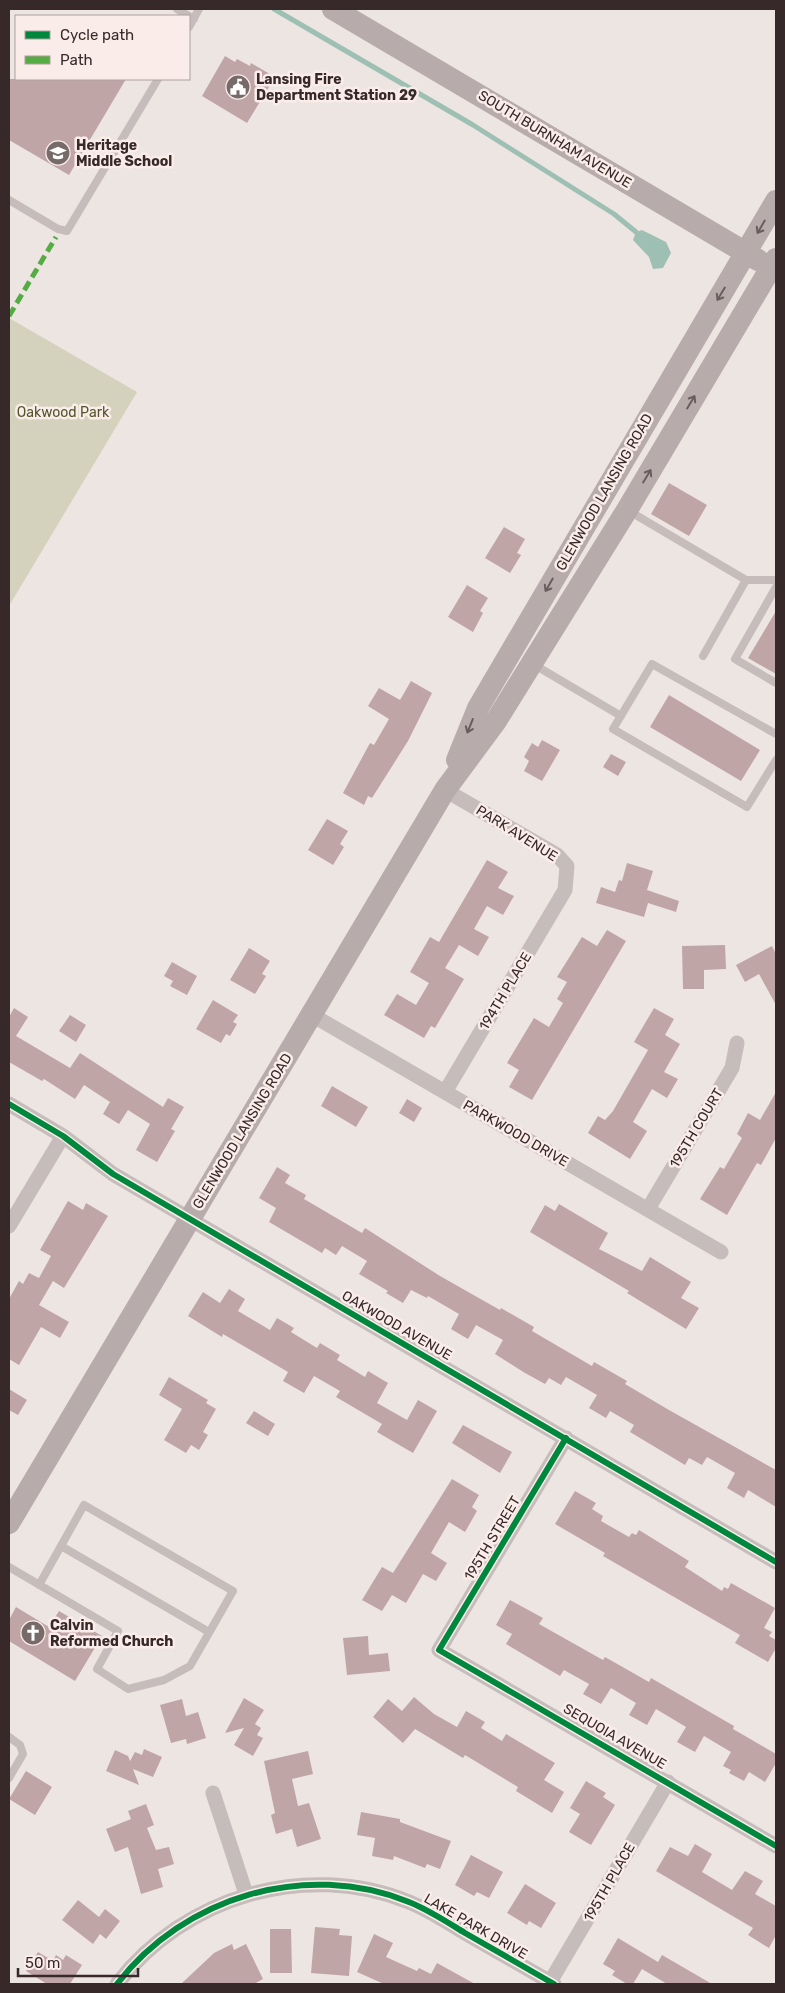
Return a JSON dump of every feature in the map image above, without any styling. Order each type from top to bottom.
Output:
[{"type":"main road","name":"SOUTH BURNHAM AVENUE","points":[[333,9],[746,252],[775,266]]},
{"type":"main road","name":"GLENWOOD LANSING ROAD","points":[[444,790],[478,708],[776,201]]},
{"type":"main road","name":"GLENWOOD LANSING ROAD","points":[[9,1523],[444,790],[496,721],[775,266]]},
{"type":"street","name":"PARK AVENUE","points":[[444,790],[557,854],[567,866],[565,890]]},
{"type":"street","name":"194TH PLACE","points":[[445,1092],[565,890]]},
{"type":"street","name":"PARKWOOD DRIVE","points":[[312,1014],[721,1252]]},
{"type":"street","name":"195TH COURT","points":[[648,1209],[732,1068],[736,1043]]},
{"type":"street","name":"OAKWOOD AVENUE","points":[[9,1104],[63,1136],[112,1174],[776,1562]]},
{"type":"street","points":[[9,1226],[63,1136]]},
{"type":"street","name":"195TH STREET","points":[[440,1650],[566,1438]]},
{"type":"street","name":"SEQUOIA AVENUE","points":[[440,1650],[776,1846]]},
{"type":"street","name":"195TH PLACE","points":[[552,1983],[668,1782]]},
{"type":"street","points":[[213,1793],[246,1894]]},
{"type":"street","name":"LAKE PARK DRIVE","points":[[117,1984],[140,1957],[179,1925],[246,1894],[305,1885],[346,1887],[379,1892],[409,1902],[552,1983]]},
{"type":"lane","points":[[190,25],[199,9]]},
{"type":"lane","points":[[190,16],[194,19]]},
{"type":"lane","points":[[9,200],[58,229],[67,231],[157,80]]},
{"type":"lane","points":[[627,510],[746,580],[776,580]]},
{"type":"lane","points":[[703,656],[746,580]]},
{"type":"lane","points":[[776,587],[735,659],[776,683]]},
{"type":"lane","points":[[531,662],[621,716]]},
{"type":"lane","points":[[776,734],[652,664],[613,729],[747,807],[776,760]]},
{"type":"lane","points":[[9,1568],[38,1585],[118,1631],[97,1669],[128,1689],[164,1680],[190,1666],[233,1591],[84,1505],[38,1585]]},
{"type":"lane","points":[[61,1546],[209,1632]]},
{"type":"lane","points":[[9,1737],[20,1746],[23,1754],[9,1778]]},
{"type":"green space","name":"Oakwood Park","points":[[9,318],[137,392],[9,606]]},
{"type":"shaded area","points":[[642,230],[666,242],[671,253],[663,268],[653,269],[649,257],[633,240],[636,232]]},
{"type":"building","name":"Lansing Fire Department Station 29","points":[[225,56],[235,62],[237,59],[250,66],[251,63],[275,77],[247,123],[202,96]]},
{"type":"building","points":[[9,79],[125,80],[69,175],[9,140]]},
{"type":"building","points":[[669,483],[707,505],[689,536],[651,514]]},
{"type":"building","points":[[504,527],[525,539],[517,553],[521,555],[510,573],[485,558]]},
{"type":"building","points":[[467,585],[488,598],[480,611],[483,613],[473,632],[448,617]]},
{"type":"building","points":[[776,611],[776,674],[748,658]]},
{"type":"building","points":[[411,681],[432,693],[408,741],[372,798],[368,796],[364,805],[343,793],[370,743],[374,745],[389,719],[368,706],[379,688],[400,700]]},
{"type":"building","points":[[669,695],[760,750],[741,781],[650,727]]},
{"type":"building","points":[[542,740],[560,750],[542,781],[524,771],[529,761],[524,757],[532,743],[538,747]]},
{"type":"building","points":[[611,754],[626,762],[618,776],[603,767]]},
{"type":"building","points":[[327,819],[348,831],[340,844],[344,847],[333,865],[308,850]]},
{"type":"building","points":[[487,860],[508,872],[498,888],[514,896],[503,915],[487,906],[474,929],[489,937],[478,956],[459,945],[445,968],[464,979],[435,1028],[431,1026],[424,1038],[384,1015],[397,994],[416,1005],[429,983],[410,972],[430,937],[439,942]]},
{"type":"building","points":[[627,863],[653,871],[647,890],[679,901],[676,912],[648,903],[644,917],[596,903],[601,887],[615,892],[619,880],[622,881]]},
{"type":"building","points":[[607,930],[626,941],[532,1100],[509,1087],[519,1070],[507,1063],[534,1018],[549,1027],[563,1003],[557,999],[567,982],[557,977],[582,937],[597,946]]},
{"type":"building","points":[[725,945],[726,969],[704,970],[704,989],[683,989],[682,946]]},
{"type":"building","points":[[772,946],[776,954],[776,1005],[759,974],[745,982],[736,965]]},
{"type":"building","points":[[249,948],[270,961],[262,974],[266,976],[255,994],[230,980]]},
{"type":"building","points":[[172,962],[197,976],[187,995],[170,986],[173,981],[164,976]]},
{"type":"building","points":[[213,1000],[238,1015],[233,1022],[237,1024],[230,1036],[226,1034],[221,1043],[196,1029]]},
{"type":"building","points":[[14,1008],[28,1017],[16,1036],[70,1068],[80,1053],[163,1107],[168,1098],[184,1107],[171,1129],[175,1131],[157,1162],[136,1150],[150,1124],[128,1110],[119,1124],[103,1114],[110,1102],[84,1085],[75,1099],[44,1079],[42,1081],[9,1062],[9,1017]]},
{"type":"building","points":[[654,1008],[674,1019],[665,1035],[680,1044],[664,1072],[678,1079],[667,1098],[652,1089],[633,1122],[647,1131],[630,1159],[588,1133],[598,1116],[605,1120],[613,1111],[648,1050],[634,1042]]},
{"type":"building","points":[[70,1015],[86,1025],[76,1042],[59,1031]]},
{"type":"building","points":[[332,1086],[368,1107],[356,1127],[321,1106]]},
{"type":"building","points":[[776,1092],[776,1138],[761,1165],[757,1163],[727,1215],[700,1199],[720,1167],[724,1169],[742,1138],[737,1134],[748,1113],[760,1120]]},
{"type":"building","points":[[407,1099],[422,1108],[414,1122],[399,1113]]},
{"type":"building","points":[[277,1167],[290,1175],[285,1183],[306,1195],[304,1199],[362,1233],[365,1228],[440,1276],[534,1327],[532,1331],[592,1366],[594,1362],[627,1381],[625,1384],[776,1470],[776,1507],[748,1490],[744,1498],[727,1488],[735,1473],[707,1457],[702,1465],[689,1458],[685,1465],[630,1432],[634,1425],[610,1411],[606,1418],[589,1408],[597,1395],[566,1377],[561,1385],[549,1378],[545,1384],[525,1373],[495,1354],[503,1340],[476,1325],[468,1339],[451,1329],[459,1314],[428,1296],[427,1298],[411,1290],[403,1303],[386,1293],[388,1291],[359,1274],[367,1261],[342,1246],[336,1255],[325,1248],[322,1253],[269,1222],[276,1208],[259,1198]]},
{"type":"building","points":[[68,1201],[83,1210],[86,1203],[108,1216],[64,1288],[53,1281],[39,1305],[69,1322],[60,1338],[41,1327],[19,1365],[9,1359],[9,1299],[19,1281],[23,1284],[29,1273],[39,1278],[51,1256],[40,1250]]},
{"type":"building","points":[[559,1204],[608,1233],[599,1249],[642,1271],[650,1257],[691,1282],[681,1298],[699,1308],[686,1329],[627,1293],[629,1291],[530,1232],[545,1205],[555,1211]]},
{"type":"building","points":[[229,1289],[245,1299],[238,1311],[270,1330],[277,1318],[294,1328],[291,1332],[317,1348],[320,1343],[340,1355],[337,1360],[365,1377],[368,1371],[388,1383],[377,1403],[407,1420],[418,1400],[437,1411],[413,1453],[377,1432],[382,1424],[336,1397],[340,1391],[314,1376],[304,1393],[283,1381],[288,1372],[223,1334],[222,1337],[188,1316],[203,1292],[220,1303]]},
{"type":"building","points":[[169,1377],[208,1400],[206,1403],[216,1409],[203,1432],[208,1435],[199,1450],[191,1445],[186,1453],[164,1440],[182,1409],[159,1395]]},
{"type":"building","points":[[9,1389],[27,1400],[18,1415],[9,1410]]},
{"type":"building","points":[[254,1411],[275,1424],[268,1436],[246,1423]]},
{"type":"building","points":[[463,1425],[512,1452],[500,1473],[452,1443]]},
{"type":"building","points":[[452,1479],[479,1495],[472,1507],[477,1511],[465,1532],[449,1522],[431,1553],[447,1563],[436,1581],[423,1574],[406,1603],[392,1595],[382,1611],[362,1600],[382,1567],[393,1573]]},
{"type":"building","points":[[575,1491],[596,1503],[592,1509],[603,1516],[601,1521],[629,1537],[632,1533],[636,1535],[639,1530],[689,1561],[685,1567],[722,1591],[724,1587],[728,1589],[731,1583],[775,1608],[764,1628],[772,1632],[769,1636],[776,1640],[776,1648],[768,1662],[735,1643],[740,1635],[603,1556],[605,1553],[555,1524]]},
{"type":"building","points":[[510,1600],[543,1618],[539,1624],[603,1660],[605,1657],[649,1682],[651,1678],[734,1726],[733,1729],[776,1754],[776,1763],[765,1782],[749,1772],[744,1781],[729,1773],[731,1770],[723,1766],[731,1752],[704,1736],[695,1752],[677,1742],[686,1727],[656,1709],[647,1725],[629,1715],[636,1703],[611,1688],[601,1704],[583,1694],[589,1684],[564,1670],[560,1676],[506,1644],[512,1634],[496,1625]]},
{"type":"building","points":[[16,1607],[49,1627],[59,1611],[102,1636],[75,1681],[9,1641],[9,1620]]},
{"type":"building","points":[[368,1636],[369,1655],[388,1653],[390,1671],[347,1675],[343,1638]]},
{"type":"building","points":[[414,1697],[434,1714],[457,1727],[466,1711],[485,1722],[481,1728],[502,1741],[506,1734],[555,1763],[544,1780],[564,1792],[552,1813],[516,1791],[518,1787],[465,1755],[463,1758],[415,1729],[403,1743],[373,1717],[388,1699],[402,1711]]},
{"type":"building","points":[[244,1698],[264,1710],[255,1724],[261,1728],[257,1735],[263,1738],[253,1756],[234,1745],[244,1728],[225,1733]]},
{"type":"building","points":[[182,1699],[186,1716],[198,1712],[206,1738],[187,1744],[186,1739],[171,1743],[160,1705]]},
{"type":"building","points":[[144,1749],[162,1757],[153,1777],[133,1769],[139,1785],[106,1771],[115,1750],[128,1756],[130,1761],[135,1752],[142,1755]]},
{"type":"building","points":[[308,1751],[313,1774],[292,1779],[298,1806],[309,1803],[321,1839],[297,1847],[292,1829],[276,1834],[271,1815],[275,1813],[264,1761]]},
{"type":"building","points":[[26,1771],[52,1787],[35,1815],[9,1799]]},
{"type":"building","points":[[586,1781],[606,1793],[603,1797],[615,1805],[591,1845],[569,1832],[580,1814],[570,1808]]},
{"type":"building","points":[[146,1804],[154,1825],[147,1828],[156,1850],[169,1847],[174,1864],[158,1869],[163,1887],[141,1894],[128,1847],[115,1852],[106,1829],[131,1819],[128,1811]]},
{"type":"building","points":[[361,1812],[400,1819],[400,1822],[451,1841],[440,1869],[427,1864],[425,1868],[394,1856],[393,1860],[372,1856],[375,1838],[357,1835]]},
{"type":"building","points":[[695,1844],[712,1854],[702,1872],[732,1890],[745,1871],[763,1881],[755,1894],[776,1906],[776,1935],[769,1948],[748,1935],[753,1928],[656,1871],[670,1847],[688,1856]]},
{"type":"building","points":[[471,1855],[503,1872],[489,1898],[477,1892],[474,1896],[455,1885]]},
{"type":"building","points":[[525,1884],[556,1903],[541,1928],[529,1921],[527,1925],[507,1913]]},
{"type":"building","points":[[78,1900],[99,1917],[105,1909],[120,1921],[106,1939],[100,1934],[93,1944],[62,1920]]},
{"type":"building","points":[[315,1927],[340,1929],[339,1935],[352,1936],[349,1976],[311,1973]]},
{"type":"building","points":[[270,1929],[291,1929],[292,1973],[270,1973]]},
{"type":"building","points":[[374,1934],[393,1943],[386,1957],[417,1971],[419,1968],[431,1974],[437,1963],[475,1984],[384,1984],[357,1972]]},
{"type":"building","points":[[618,1938],[658,1962],[662,1955],[712,1984],[667,1984],[642,1969],[633,1984],[627,1984],[612,1975],[615,1971],[603,1964]]},
{"type":"building","points":[[232,1944],[234,1950],[246,1944],[263,1979],[254,1984],[181,1984],[214,1953]]},
{"type":"building","points":[[38,1952],[53,1961],[56,1955],[63,1960],[66,1955],[82,1965],[70,1984],[47,1984],[26,1971]]},
{"type":"waterway","points":[[274,9],[473,125],[614,214],[636,232]]},
{"type":"marked path","points":[[9,316],[56,237]]},
{"type":"cycle path","points":[[9,1104],[63,1136],[113,1174],[776,1562]]},
{"type":"cycle path","points":[[566,1438],[439,1650],[776,1846]]},
{"type":"cycle path","points":[[117,1984],[145,1954],[176,1929],[211,1909],[249,1895],[289,1887],[329,1885],[369,1890],[416,1905],[554,1984]]},
{"type":"place","name":"Lansing Fire Department Station 29","points":[[238,87]]},
{"type":"place","name":"Heritage Middle School","points":[[58,153]]},
{"type":"place","name":"Calvin Reformed Church","points":[[33,1633]]}]
